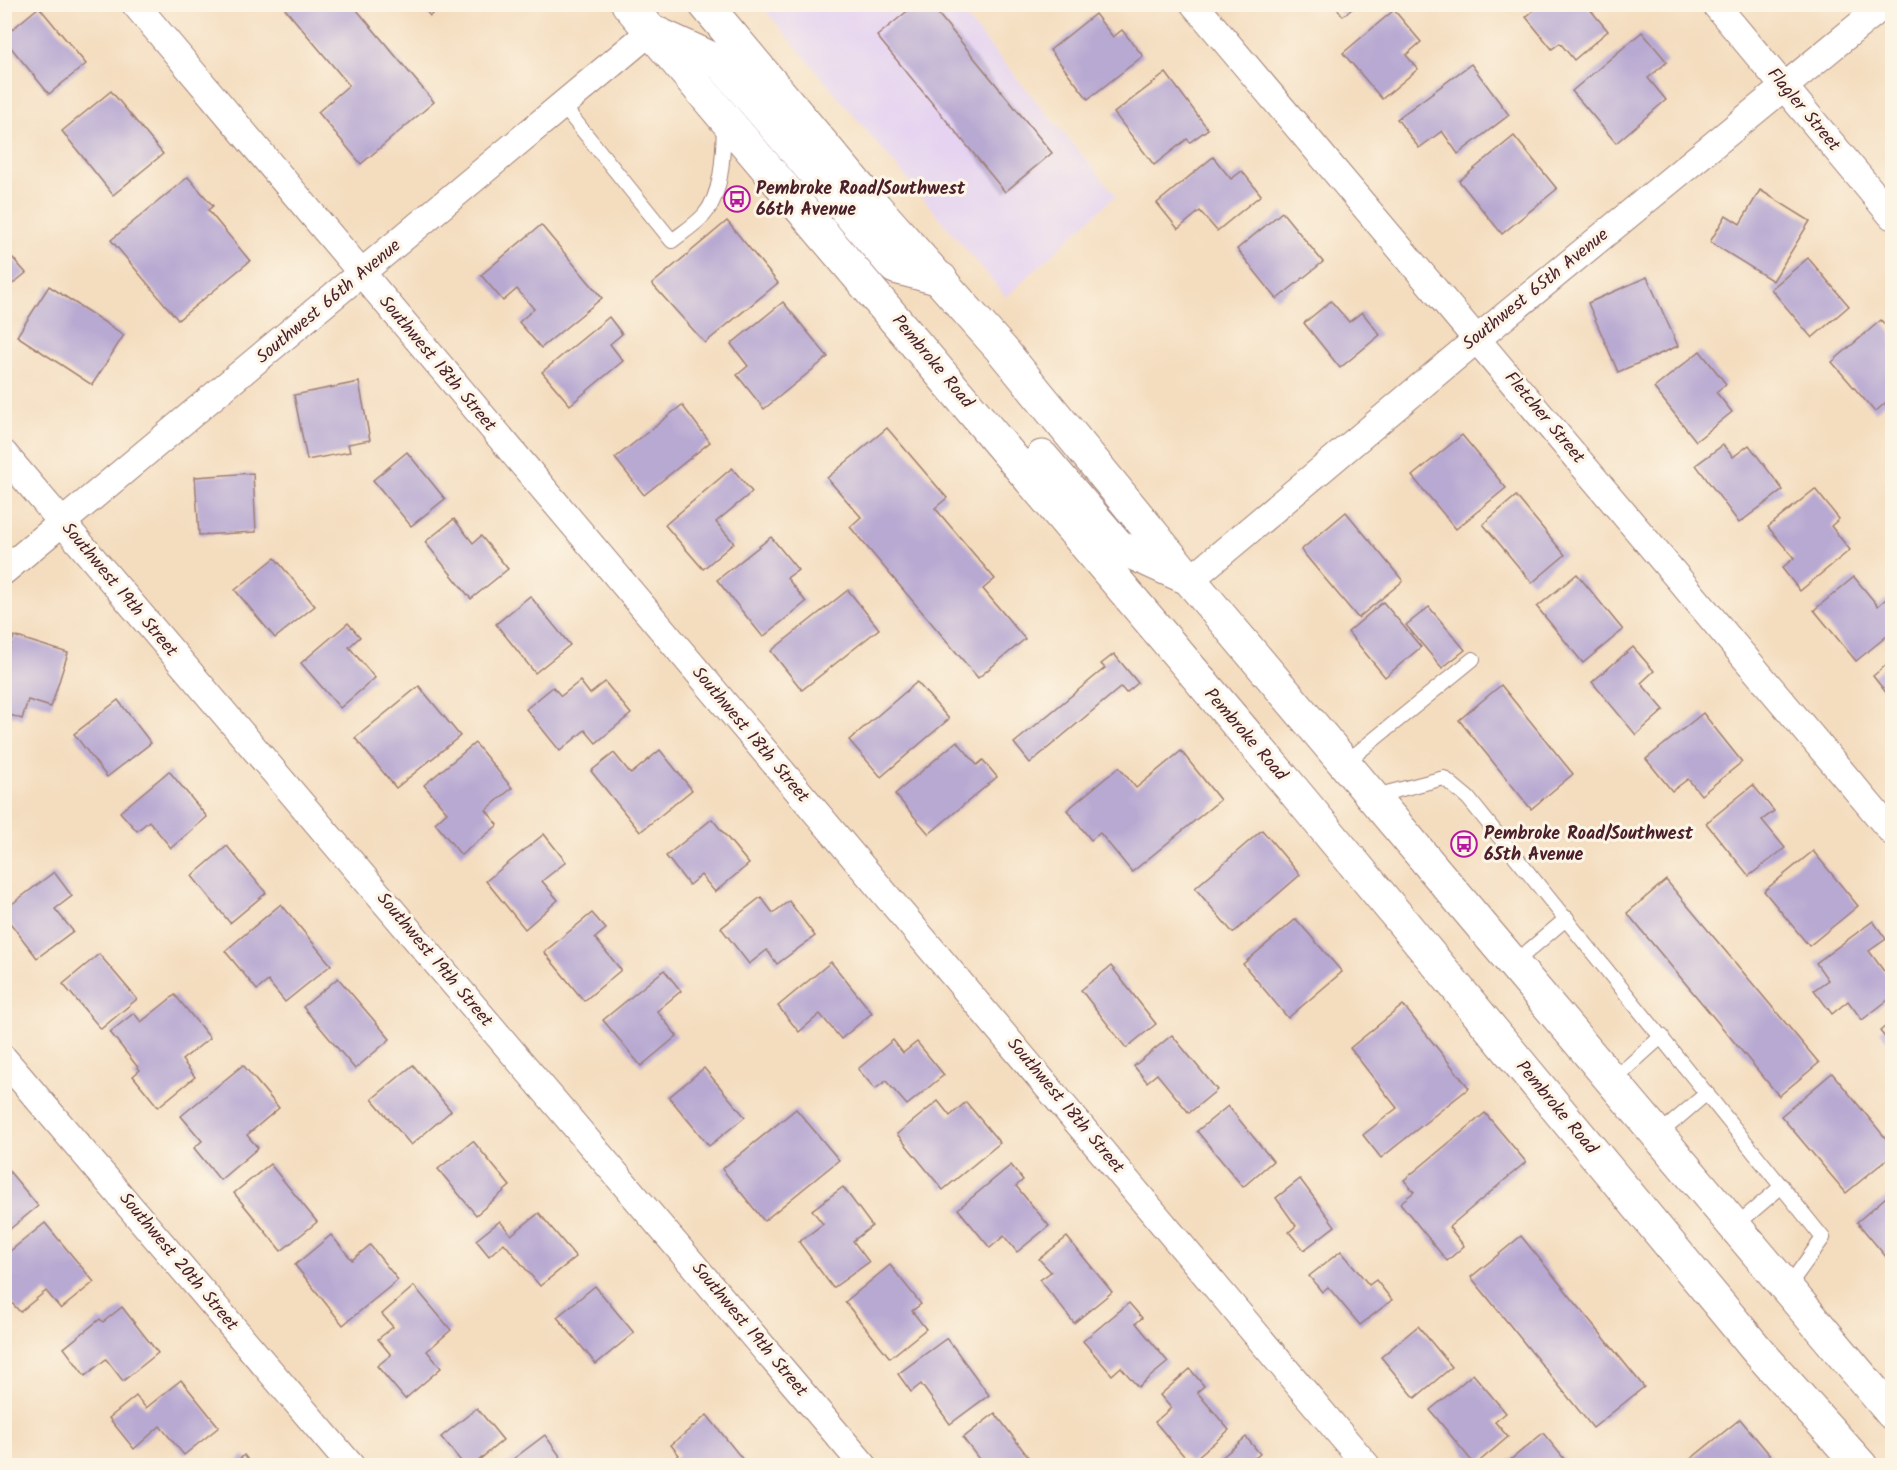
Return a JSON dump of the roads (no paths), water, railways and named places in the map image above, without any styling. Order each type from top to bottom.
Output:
[{"type":"main road","name":"Pembroke Road","points":[[628,4],[1289,785],[1721,1307],[1861,1466]]},
{"type":"main road","points":[[705,4],[876,208],[941,279],[1190,580],[1893,1413]]},
{"type":"main road","points":[[651,31],[720,63],[895,267],[941,279]]},
{"type":"main road","points":[[905,330],[942,341],[1119,547],[1190,580]]},
{"type":"street","name":"Southwest 18th Street","points":[[135,4],[363,274],[394,315],[1367,1466]]},
{"type":"street","name":"Fletcher Street","points":[[1194,4],[1893,832]]},
{"type":"street","name":"Flagler Street","points":[[1715,4],[1893,216]]},
{"type":"street","name":"Southwest 65th Avenue","points":[[1190,580],[1477,339],[1885,4]]},
{"type":"street","name":"Southwest 66th Avenue","points":[[4,571],[363,274],[651,31]]},
{"type":"street","name":"Southwest 19th Street","points":[[4,454],[864,1466]]},
{"type":"street","name":"Southwest 20th Street","points":[[4,1059],[351,1466]]},
{"type":"lane","points":[[563,106],[672,241],[705,214],[714,200],[723,148],[724,117]]},
{"type":"lane","points":[[1345,763],[1473,659]]},
{"type":"lane","points":[[1373,796],[1444,778],[1468,798],[1823,1238],[1787,1288]]},
{"type":"lane","points":[[1513,964],[1567,918]]},
{"type":"lane","points":[[1612,1081],[1662,1036]]},
{"type":"lane","points":[[1659,1135],[1707,1093]]},
{"type":"lane","points":[[1735,1226],[1782,1186]]},
{"type":"place","name":"Pembroke Road/Southwest 66th Avenue","points":[[737,199]]},
{"type":"place","name":"Pembroke Road/Southwest 65th Avenue","points":[[1464,844]]}]
